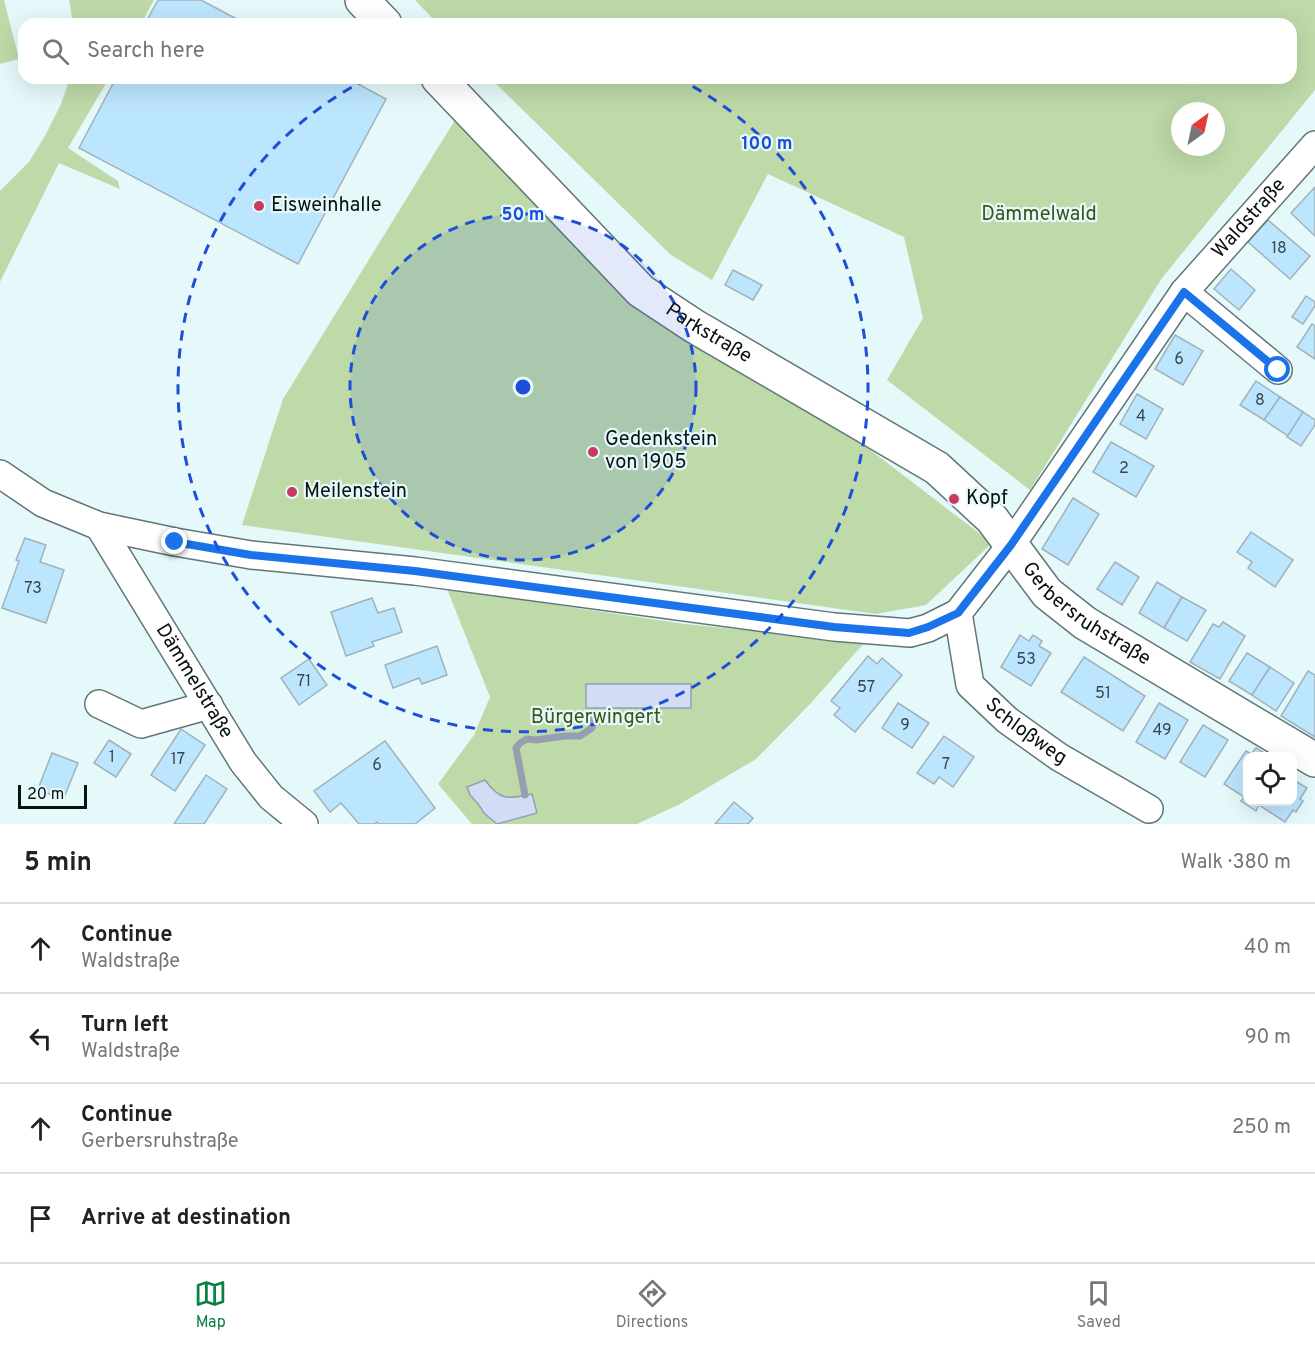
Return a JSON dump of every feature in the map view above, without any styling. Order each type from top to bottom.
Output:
[{"type":"street","points":[[362,0],[379,18]]},
{"type":"street","name":"Parkstraße","points":[[444,84],[641,291],[694,326],[936,468],[992,519],[1011,545]]},
{"type":"street","name":"Waldstraße","points":[[1011,545],[1184,292],[1315,145]]},
{"type":"street","points":[[1184,292],[1278,370]]},
{"type":"street","name":"Gerbersruhstraße","points":[[0,474],[43,502],[99,526],[175,542],[251,555],[415,571],[834,627],[909,633],[958,613],[1011,545],[1047,593],[1085,623],[1315,759]]},
{"type":"street","name":"Dämmelstraße","points":[[99,526],[243,762],[271,797],[304,824]]},
{"type":"street","name":"Schloßweg","points":[[958,613],[970,685],[1007,720],[1059,757],[1149,809]]},
{"type":"street","points":[[99,704],[141,724],[209,705]]},
{"type":"green space","points":[[0,0],[4,0],[18,59],[0,64]]},
{"type":"green space","points":[[69,0],[154,0],[144,18],[72,18]]},
{"type":"green space","name":"Dämmelwald","points":[[415,0],[1315,0],[1315,90],[1162,278],[1030,490],[887,380],[923,318],[904,237],[768,174],[712,280],[671,255],[496,84],[1297,84],[1297,18],[432,18]]},
{"type":"green space","points":[[68,84],[105,84],[68,148],[118,181],[120,189],[59,163],[0,282],[0,191],[29,162],[61,104]]},
{"type":"green space","points":[[455,120],[634,301],[835,423],[992,543],[926,605],[876,614],[242,525],[283,399]]},
{"type":"green space","name":"Bürgerwingert","points":[[447,589],[685,624],[865,642],[811,703],[756,759],[680,804],[637,824],[472,824],[438,784],[474,735],[490,697]]},
{"type":"water","points":[[586,684],[691,684],[691,708],[586,708]]},
{"type":"water","points":[[485,780],[495,792],[505,797],[532,794],[537,813],[497,824],[484,813],[470,795],[467,787]]},
{"type":"building","points":[[158,0],[201,0],[235,18],[148,18]]},
{"type":"building","name":"Eisweinhalle","points":[[113,84],[358,84],[386,99],[298,264],[79,148]]},
{"type":"building","points":[[1315,187],[1315,236],[1291,213]]},
{"type":"building","points":[[1268,220],[1310,256],[1290,279],[1248,242]]},
{"type":"building","points":[[1231,269],[1255,290],[1239,310],[1214,289]]},
{"type":"building","points":[[733,270],[762,285],[753,300],[725,285]]},
{"type":"building","points":[[1306,296],[1315,302],[1315,306],[1303,324],[1292,317]]},
{"type":"building","points":[[1312,324],[1315,326],[1315,359],[1297,347]]},
{"type":"building","points":[[1175,335],[1203,351],[1183,385],[1155,369]]},
{"type":"building","points":[[1256,381],[1280,397],[1264,420],[1240,405]]},
{"type":"building","points":[[1137,394],[1163,409],[1146,439],[1120,424]]},
{"type":"building","points":[[1280,397],[1303,412],[1288,436],[1264,420]]},
{"type":"building","points":[[1303,412],[1315,420],[1315,425],[1301,446],[1287,437]]},
{"type":"building","points":[[1111,442],[1154,466],[1136,497],[1093,472]]},
{"type":"building","points":[[1073,498],[1099,514],[1068,565],[1042,549]]},
{"type":"building","points":[[1251,532],[1293,560],[1275,587],[1248,568],[1252,562],[1237,552]]},
{"type":"building","points":[[25,538],[46,545],[40,562],[64,570],[46,623],[2,608]]},
{"type":"building","points":[[1115,562],[1139,577],[1122,605],[1097,589]]},
{"type":"building","points":[[1157,582],[1182,597],[1164,628],[1139,613]]},
{"type":"building","points":[[1182,597],[1206,610],[1187,641],[1164,628]]},
{"type":"building","points":[[372,598],[378,613],[394,608],[402,632],[372,642],[374,646],[346,656],[331,612]]},
{"type":"building","points":[[1223,622],[1245,636],[1220,679],[1190,662],[1213,624],[1219,627]]},
{"type":"building","points":[[1020,635],[1029,641],[1033,635],[1042,641],[1039,646],[1051,653],[1031,686],[1001,667]]},
{"type":"building","points":[[437,646],[447,675],[422,684],[419,678],[393,688],[385,665]]},
{"type":"building","points":[[1247,653],[1270,667],[1252,695],[1229,681]]},
{"type":"building","points":[[868,656],[877,664],[882,658],[902,675],[855,732],[834,715],[840,708],[831,701]]},
{"type":"building","points":[[1084,657],[1145,696],[1123,731],[1061,692]]},
{"type":"building","points":[[309,659],[327,685],[299,705],[281,678]]},
{"type":"building","points":[[1270,667],[1294,683],[1276,711],[1252,695]]},
{"type":"building","points":[[1308,671],[1315,675],[1315,737],[1281,716]]},
{"type":"building","points":[[898,703],[929,723],[912,748],[882,728]]},
{"type":"building","points":[[1159,703],[1188,720],[1165,759],[1136,742]]},
{"type":"building","points":[[1203,725],[1228,740],[1205,777],[1180,762]]},
{"type":"building","points":[[181,729],[205,745],[175,791],[151,775]]},
{"type":"building","points":[[944,736],[974,757],[953,787],[939,777],[934,784],[917,773]]},
{"type":"building","points":[[109,740],[131,754],[116,777],[94,763]]},
{"type":"building","points":[[385,741],[435,808],[415,824],[378,824],[377,822],[359,824],[341,803],[330,812],[314,791]]},
{"type":"building","points":[[52,753],[78,763],[63,800],[38,789]]},
{"type":"building","points":[[1243,756],[1243,796],[1224,784]]},
{"type":"building","points":[[206,775],[227,789],[204,824],[174,824]]},
{"type":"building","points":[[1297,782],[1307,788],[1296,812],[1293,810],[1285,822],[1261,806],[1297,806]]},
{"type":"building","points":[[734,802],[753,818],[748,824],[715,824]]},
{"type":"building","points":[[1248,806],[1258,806],[1256,811]]},
{"type":"waterway","points":[[525,795],[516,748],[520,743],[527,739],[580,736],[592,728],[593,719]]},
{"type":"place","name":"Eisweinhalle","points":[[259,206]]},
{"type":"place","name":"Gedenkstein von 1905","points":[[593,452]]},
{"type":"place","name":"Meilenstein","points":[[292,492]]},
{"type":"place","name":"Kopf","points":[[954,499]]},
{"type":"route","points":[[175,542],[251,555],[415,571],[834,627],[909,633],[958,613],[985,580],[1184,292],[1278,370]]}]
